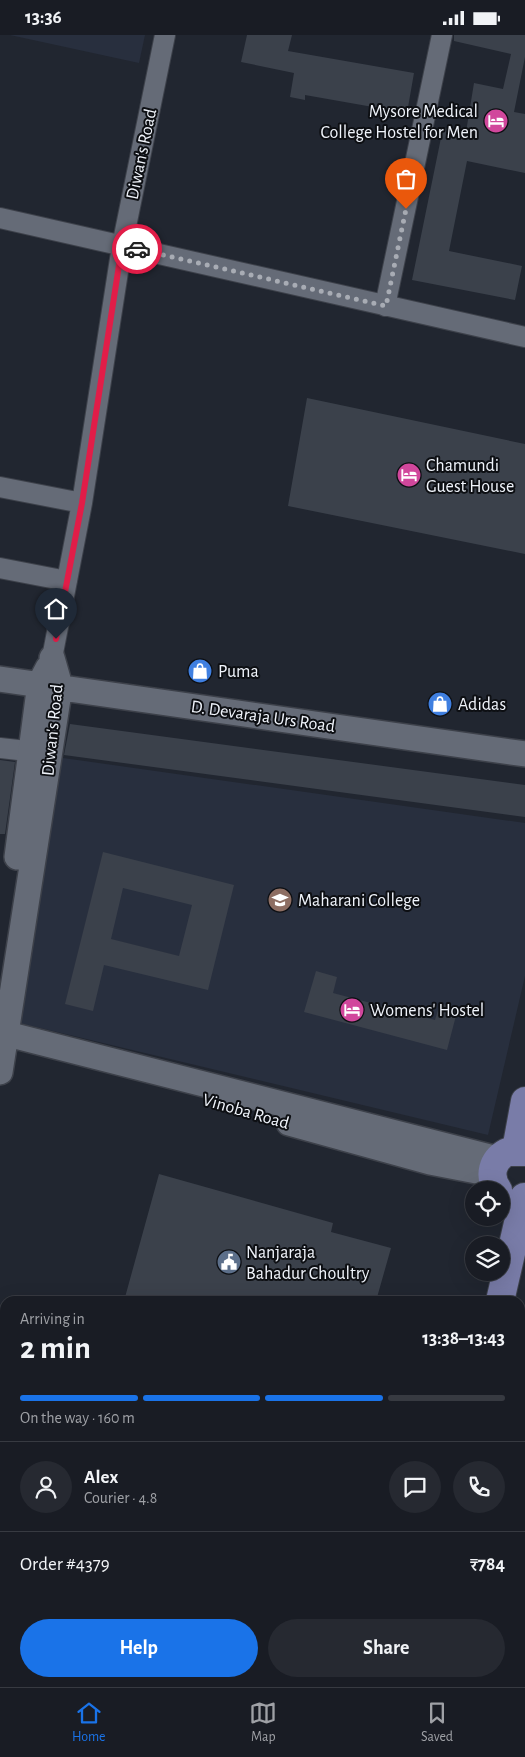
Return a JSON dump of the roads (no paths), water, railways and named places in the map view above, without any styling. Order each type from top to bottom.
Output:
[{"type":"main road","points":[[509,1181],[525,1101]]},
{"type":"main road","points":[[500,1296],[505,1226]]},
{"type":"main road","points":[[482,1296],[485,1281]]},
{"type":"street","name":"Diwan's Road","points":[[52,658],[82,503],[122,246],[165,35]]},
{"type":"street","points":[[386,306],[442,35]]},
{"type":"street","points":[[0,218],[525,337]]},
{"type":"street","points":[[0,487],[82,503]]},
{"type":"street","points":[[0,568],[67,581]]},
{"type":"street","points":[[0,989],[41,753],[52,658]]},
{"type":"street","name":"D. Devaraja Urs Road","points":[[0,679],[525,754]]},
{"type":"street","points":[[0,748],[41,753]]},
{"type":"street","name":"Diwan's Road","points":[[0,1072],[2,1036],[41,753]]},
{"type":"street","name":"Vinoba Road","points":[[2,1036],[12,1046],[494,1181]]},
{"type":"place","name":"Mysore Medical College Hostel for Men","points":[[496,121]]},
{"type":"place","name":"Chamundi Guest House","points":[[409,475]]},
{"type":"place","name":"Puma","points":[[200,671]]},
{"type":"place","name":"Adidas","points":[[440,704]]},
{"type":"place","name":"Maharani College","points":[[280,900]]},
{"type":"place","name":"Womens' Hostel","points":[[352,1010]]},
{"type":"place","name":"Nanjaraja Bahadur Choultry","points":[[229,1262]]}]
